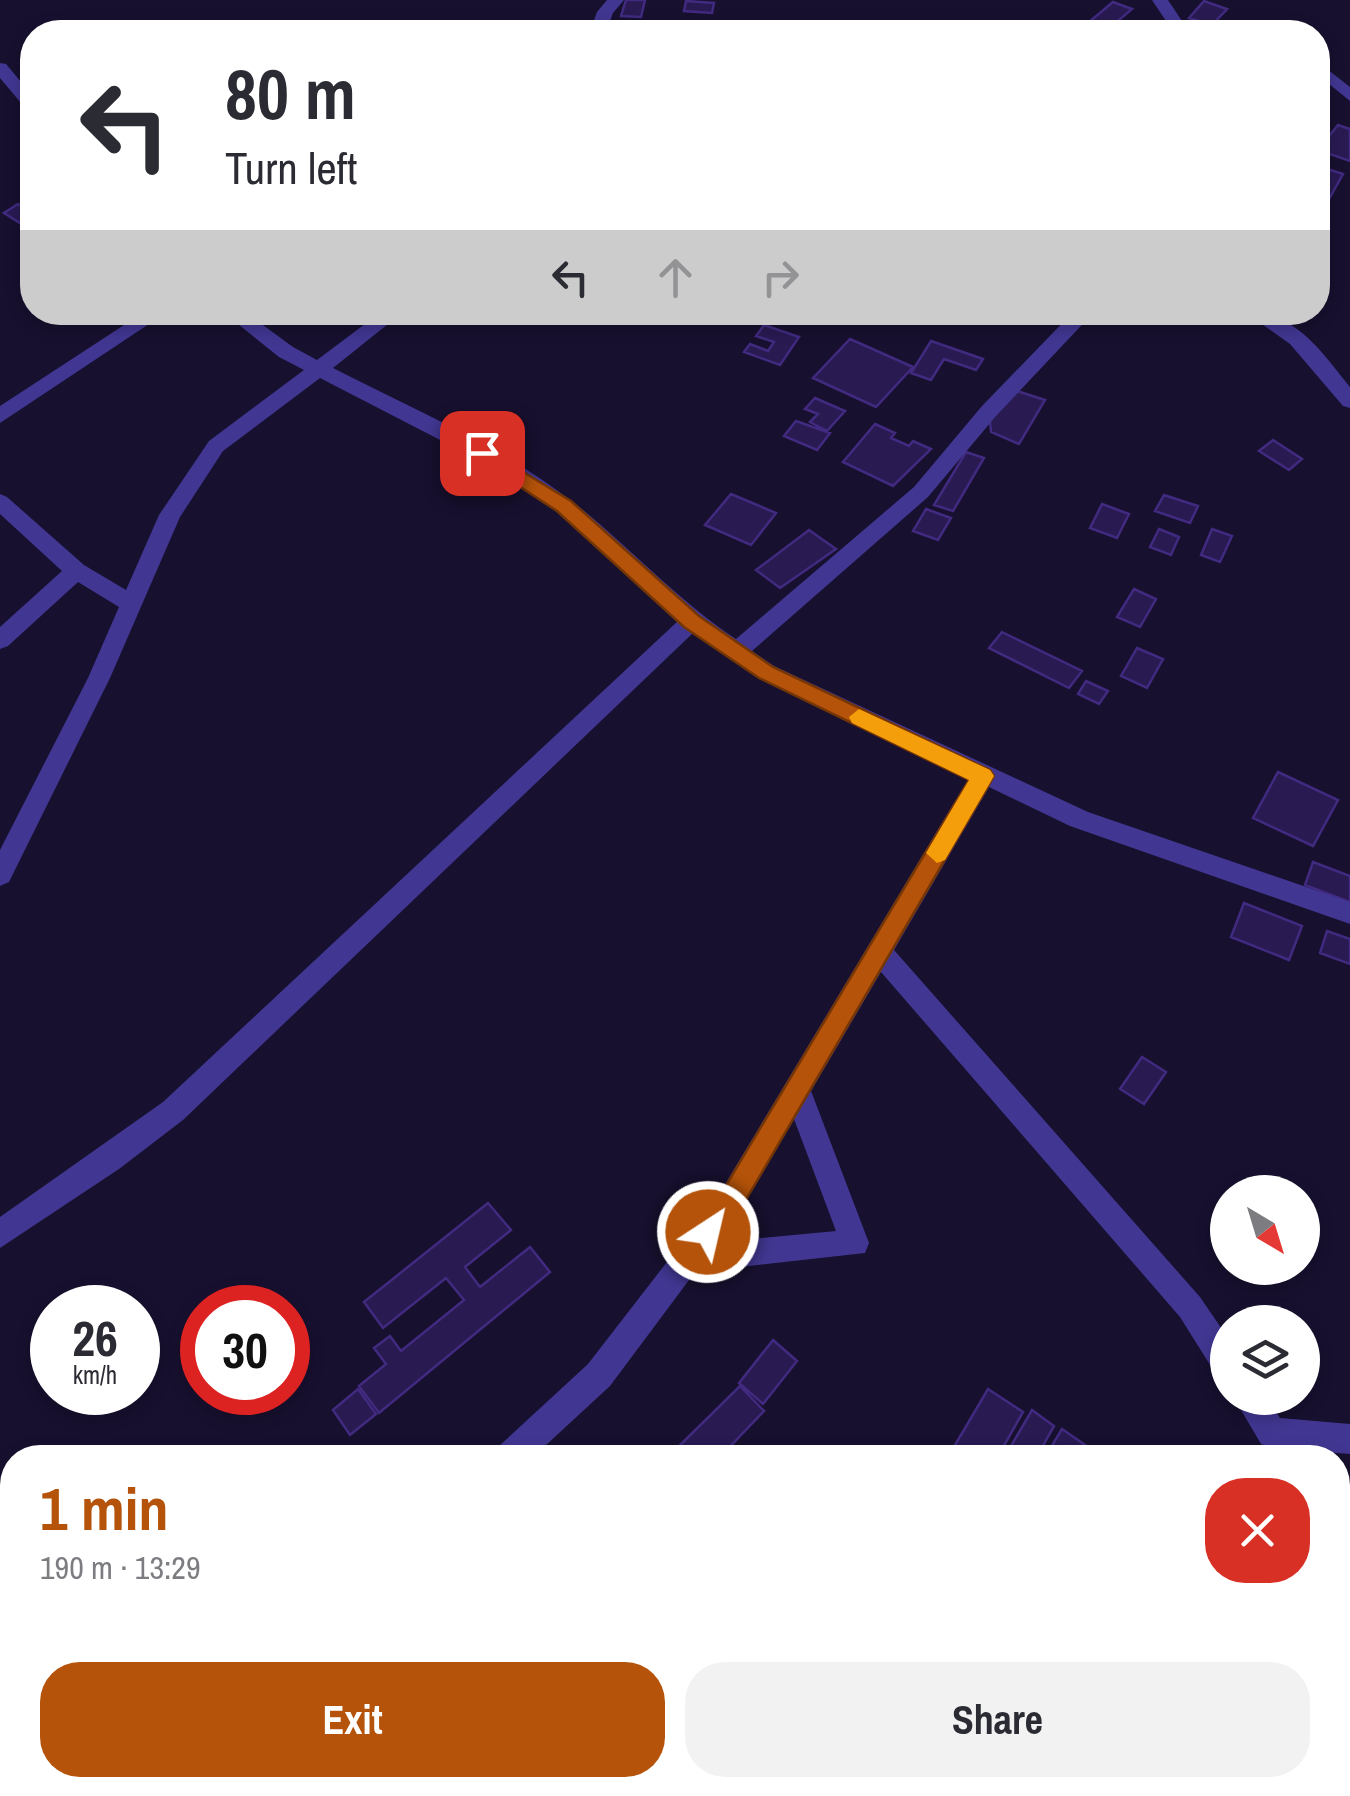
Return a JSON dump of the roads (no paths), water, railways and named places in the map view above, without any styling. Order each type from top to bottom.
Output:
[{"type":"street","points":[[1330,78],[1350,96]]},
{"type":"street","points":[[0,416],[138,325]]},
{"type":"street","points":[[250,325],[286,352],[482,453],[564,506],[692,621],[766,672],[1079,819],[1350,913]]},
{"type":"street","points":[[0,875],[133,605],[170,515],[216,446],[377,325]]},
{"type":"street","points":[[736,652],[921,492],[989,411],[1072,325]]},
{"type":"street","points":[[1282,325],[1304,343],[1350,401]]},
{"type":"street","points":[[0,502],[76,571],[133,605]]},
{"type":"street","points":[[0,640],[76,571]]},
{"type":"street","points":[[0,1234],[109,1160],[173,1110],[692,621]]},
{"type":"street","points":[[523,1445],[599,1374],[728,1206],[983,776]]},
{"type":"street","points":[[879,951],[1190,1307],[1210,1338]]},
{"type":"street","points":[[688,1259],[856,1243],[797,1090]]},
{"type":"street","points":[[1260,1415],[1272,1433],[1350,1438]]}]
